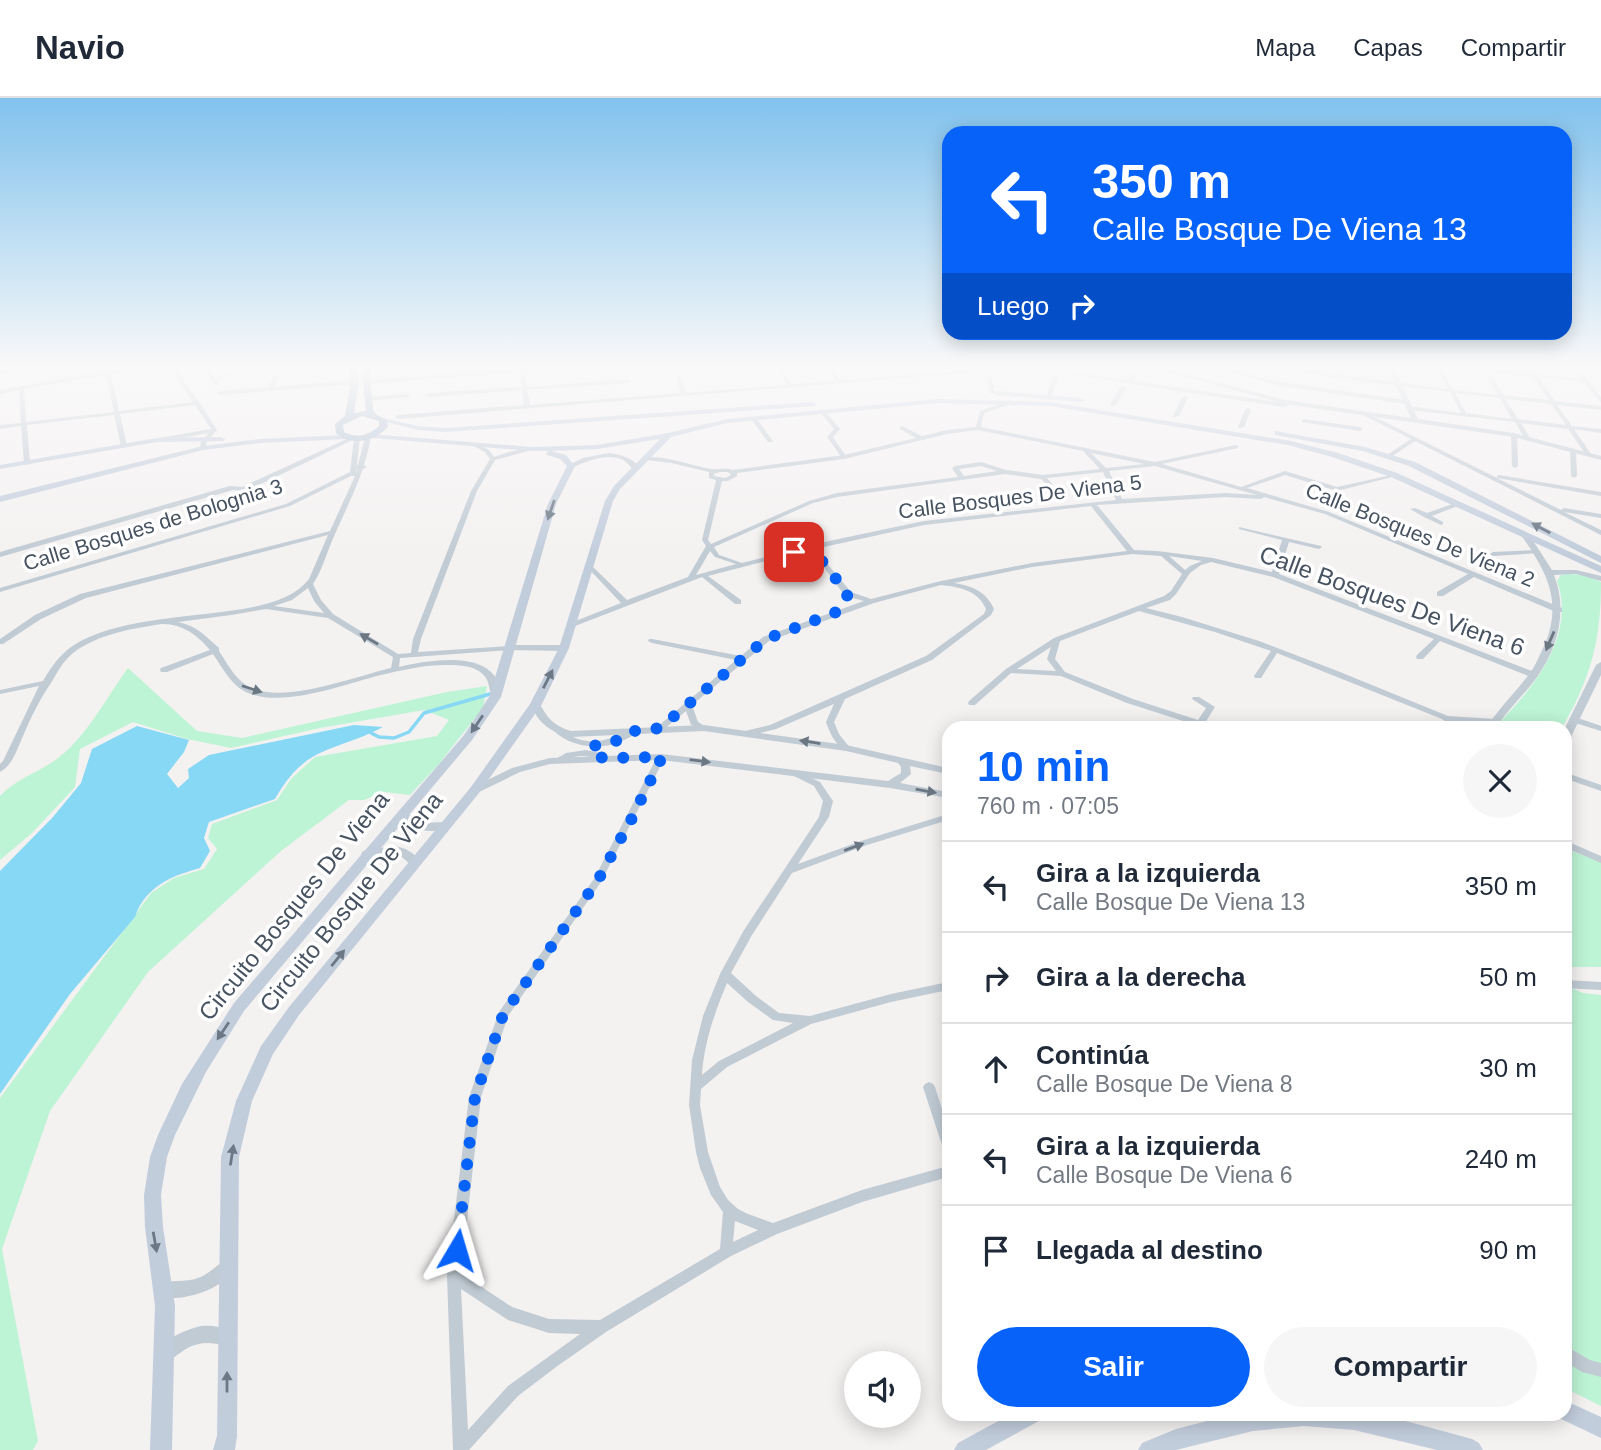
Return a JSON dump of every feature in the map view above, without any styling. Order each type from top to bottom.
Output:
[{"type":"main road","points":[[0,499],[205,444],[303,435],[323,429]]},
{"type":"main road","points":[[340,429],[340,433],[351,438]]},
{"type":"main road","points":[[371,436],[382,429]]},
{"type":"main road","points":[[433,429],[461,429]]},
{"type":"main road","points":[[470,444],[463,438],[464,435],[478,429]]},
{"type":"main road","points":[[227,442],[371,436],[532,449],[606,446],[692,429]]},
{"type":"main road","points":[[1219,429],[1335,455],[1394,475],[1601,570]]},
{"type":"main road","points":[[1255,429],[1325,440],[1389,456],[1440,478],[1601,560]]},
{"type":"main road","points":[[435,441],[447,434],[445,430]]},
{"type":"main road","name":"Circuito Bosque De Viena","points":[[224,1450],[227,1436],[230,1157],[244,1101],[267,1051],[294,1011],[475,790],[536,704],[564,648],[609,501],[668,435]]},
{"type":"main road","points":[[0,467],[157,440],[205,444]]},
{"type":"main road","points":[[532,449],[563,457],[571,466]]},
{"type":"main road","name":"Circuito Bosques De Viena","points":[[161,1450],[163,1290],[151,1217],[154,1176],[169,1130],[210,1050],[239,1007],[468,737],[495,697],[552,504],[571,466]]},
{"type":"main road","points":[[1422,487],[1440,478]]},
{"type":"main road","points":[[1572,1414],[1601,1428]]},
{"type":"main road","points":[[965,1450],[1019,1421]]},
{"type":"main road","points":[[1149,1450],[1228,1421]]},
{"type":"main road","points":[[1357,1421],[1413,1432],[1472,1450]]},
{"type":"street","points":[[24,429],[27,463]]},
{"type":"street","points":[[120,429],[124,446]]},
{"type":"street","points":[[761,429],[770,441]]},
{"type":"street","points":[[837,429],[830,437],[844,457]]},
{"type":"street","points":[[904,429],[921,438]]},
{"type":"street","name":"Calle Bosques De Viena 2","points":[[733,472],[844,457],[921,438],[972,429]]},
{"type":"street","name":"Calle Bosques De Viena 2","points":[[984,429],[1155,464],[1327,513],[1559,610]]},
{"type":"street","points":[[1325,440],[1330,429]]},
{"type":"street","points":[[1395,429],[1601,533]]},
{"type":"street","points":[[1473,429],[1514,435],[1601,458]]},
{"type":"street","points":[[1520,429],[1527,438]]},
{"type":"street","points":[[1570,429],[1588,454]]},
{"type":"street","points":[[157,440],[214,430]]},
{"type":"street","points":[[205,444],[214,430]]},
{"type":"street","points":[[1514,435],[1515,466]]},
{"type":"street","points":[[0,769],[7,762],[47,681],[68,653],[82,643],[121,628],[263,607],[289,598],[309,584],[356,487],[371,436]]},
{"type":"street","points":[[0,555],[233,488],[248,487],[265,475],[351,438],[356,487]]},
{"type":"street","points":[[1389,456],[1412,441]]},
{"type":"street","points":[[470,444],[487,451],[494,459]]},
{"type":"street","points":[[962,478],[955,468],[981,464],[1005,472],[1042,477],[1155,464],[1236,447]]},
{"type":"street","points":[[1082,448],[1106,471],[1120,501]]},
{"type":"street","points":[[414,655],[417,639],[474,491],[494,459],[532,449]]},
{"type":"street","points":[[1573,450],[1574,476]]},
{"type":"street","points":[[571,466],[595,456],[615,455],[632,462],[671,461],[714,471],[733,472],[735,475],[719,480],[711,477],[714,471]]},
{"type":"street","points":[[353,470],[363,467]]},
{"type":"street","name":"Calle Bosques de Bolognia 3","points":[[0,590],[288,505],[353,470]]},
{"type":"street","points":[[691,578],[709,547],[830,496],[1005,472]]},
{"type":"street","points":[[1242,487],[1285,473],[1337,489],[1394,475]]},
{"type":"street","points":[[1490,476],[1601,494]]},
{"type":"street","points":[[1042,477],[1050,485]]},
{"type":"street","points":[[719,480],[705,534],[709,547],[722,559],[744,564]]},
{"type":"street","name":"Calle Bosques De Viena 5","points":[[572,624],[691,578],[829,543],[957,518],[1120,501],[1225,495],[1276,497]]},
{"type":"street","points":[[1092,504],[1132,552]]},
{"type":"street","points":[[1426,516],[1458,504]]},
{"type":"street","points":[[1413,509],[1441,523]]},
{"type":"street","points":[[1555,509],[1601,516]]},
{"type":"street","points":[[1241,528],[1319,547]]},
{"type":"street","points":[[0,642],[38,617],[83,596],[332,532]]},
{"type":"street","points":[[1496,721],[1534,675],[1554,636],[1559,610],[1551,573],[1525,535]]},
{"type":"street","points":[[1275,575],[1286,539]]},
{"type":"street","points":[[822,561],[824,549],[829,543]]},
{"type":"street","points":[[794,552],[822,561],[848,594],[871,601]]},
{"type":"street","name":"Calle Bosques De Viena 6","points":[[660,728],[766,639],[839,611],[941,583],[1132,552],[1213,560],[1275,575],[1534,675]]},
{"type":"street","points":[[1493,554],[1538,552]]},
{"type":"street","points":[[1157,553],[1184,572]]},
{"type":"street","points":[[972,703],[1009,671],[1057,640],[1154,604],[1177,590],[1184,572],[1195,564],[1213,560]]},
{"type":"street","points":[[590,567],[625,604]]},
{"type":"street","points":[[1551,573],[1576,572],[1601,579]]},
{"type":"street","points":[[703,575],[738,602]]},
{"type":"street","points":[[1440,594],[1472,575]]},
{"type":"street","points":[[970,588],[977,576]]},
{"type":"street","points":[[748,733],[773,727],[929,658],[987,615],[990,609],[987,601],[970,588],[941,583]]},
{"type":"street","points":[[309,584],[330,616],[397,656],[511,648],[564,648]]},
{"type":"street","points":[[839,611],[848,594]]},
{"type":"street","points":[[1154,604],[1167,615]]},
{"type":"street","points":[[263,607],[330,616]]},
{"type":"street","points":[[1140,609],[1167,615],[1275,650],[1445,717],[1469,721]]},
{"type":"street","points":[[191,628],[205,615]]},
{"type":"street","points":[[164,621],[191,628],[216,650],[234,682],[250,691],[275,695],[316,690],[395,668],[456,663],[482,669],[492,679],[495,697]]},
{"type":"street","points":[[1420,657],[1439,638]]},
{"type":"street","points":[[1057,640],[1051,659],[1062,674]]},
{"type":"street","points":[[652,641],[742,659]]},
{"type":"street","points":[[164,670],[216,650]]},
{"type":"street","points":[[1258,676],[1275,650]]},
{"type":"street","points":[[395,668],[397,656]]},
{"type":"street","points":[[1572,726],[1601,666]]},
{"type":"street","points":[[1009,671],[1062,674],[1186,721]]},
{"type":"street","points":[[0,692],[47,681]]},
{"type":"street","points":[[841,698],[830,722],[835,735],[846,748]]},
{"type":"street","points":[[1196,699],[1211,707],[1200,721]]},
{"type":"street","points":[[536,704],[539,716],[569,741],[572,747],[563,757]]},
{"type":"street","points":[[688,705],[694,723],[704,728]]},
{"type":"street","points":[[1445,717],[1450,721]]},
{"type":"street","points":[[1575,720],[1601,729]]},
{"type":"street","points":[[558,731],[579,734],[660,728],[704,728],[846,748],[942,770]]},
{"type":"street","points":[[569,741],[598,744],[620,740],[634,731]]},
{"type":"street","points":[[591,753],[591,748],[598,744]]},
{"type":"street","points":[[475,790],[516,770],[563,757],[591,753],[603,758]]},
{"type":"street","points":[[563,757],[662,757],[794,772],[942,794]]},
{"type":"street","points":[[461,1449],[454,1276],[475,1097],[503,1015],[598,880],[662,757]]},
{"type":"street","points":[[890,785],[906,775],[906,767],[900,759]]},
{"type":"street","points":[[773,1229],[729,1211],[709,1180],[695,1127],[696,1086],[701,1038],[725,974],[753,921],[824,817],[828,801],[817,784],[794,772]]},
{"type":"street","points":[[1572,778],[1601,788]]},
{"type":"street","points":[[402,814],[411,825],[419,828],[445,826]]},
{"type":"street","points":[[790,870],[942,819]]},
{"type":"street","points":[[1572,847],[1601,860]]},
{"type":"street","points":[[368,853],[390,849],[402,851],[411,855],[415,863]]},
{"type":"street","points":[[725,974],[777,1017],[810,1020]]},
{"type":"street","points":[[1572,984],[1601,986]]},
{"type":"street","points":[[696,1086],[723,1064],[810,1020],[942,987]]},
{"type":"street","points":[[929,1087],[942,1127]]},
{"type":"street","points":[[461,1449],[513,1391],[601,1327],[726,1252],[773,1229],[862,1196],[942,1174]]},
{"type":"street","points":[[726,1252],[729,1211]]},
{"type":"street","points":[[163,1290],[191,1290],[214,1280],[228,1267]]},
{"type":"street","points":[[454,1276],[508,1313],[549,1326],[601,1327]]},
{"type":"street","points":[[163,1355],[199,1334],[210,1332],[227,1337]]},
{"type":"street","points":[[1572,1357],[1587,1367],[1601,1370]]},
{"type":"green space","points":[[1561,575],[1586,575],[1601,582],[1596,641],[1580,692],[1566,721],[1500,721],[1535,680],[1556,642],[1562,602],[1557,581]]},
{"type":"green space","points":[[128,668],[197,731],[242,738],[447,692],[487,686],[483,708],[438,765],[410,795],[384,792],[364,800],[349,800],[281,851],[148,972],[50,1111],[2,1249],[38,1441],[33,1450],[0,1450],[0,1098],[151,893],[174,878],[204,869],[217,849],[208,838],[212,824],[277,800],[291,779],[315,757],[437,736],[449,720],[424,710],[320,728],[231,748],[187,739],[133,722],[80,749],[75,787],[32,833],[0,860],[0,796],[13,785],[47,766],[76,742]]},
{"type":"green space","points":[[1572,851],[1601,862],[1601,967],[1572,967]]},
{"type":"green space","points":[[1572,988],[1601,995],[1601,1406],[1572,1392]]},
{"type":"water","points":[[354,725],[383,727],[310,759],[286,781],[275,799],[209,822],[204,838],[210,851],[200,868],[169,879],[152,890],[135,917],[70,994],[0,1094],[0,871],[53,817],[81,783],[92,749],[137,726],[189,740],[184,752],[167,774],[178,788],[189,778],[188,769],[209,755]]},
{"type":"waterway","points":[[371,733],[379,737],[394,738],[409,732],[424,713],[490,694]]},
{"type":"route","points":[[457,1250],[475,1097],[503,1015],[598,880],[662,757],[603,758],[591,753],[591,748],[620,740],[634,731],[660,728],[766,639],[839,611],[848,594],[822,561],[794,552]]}]
